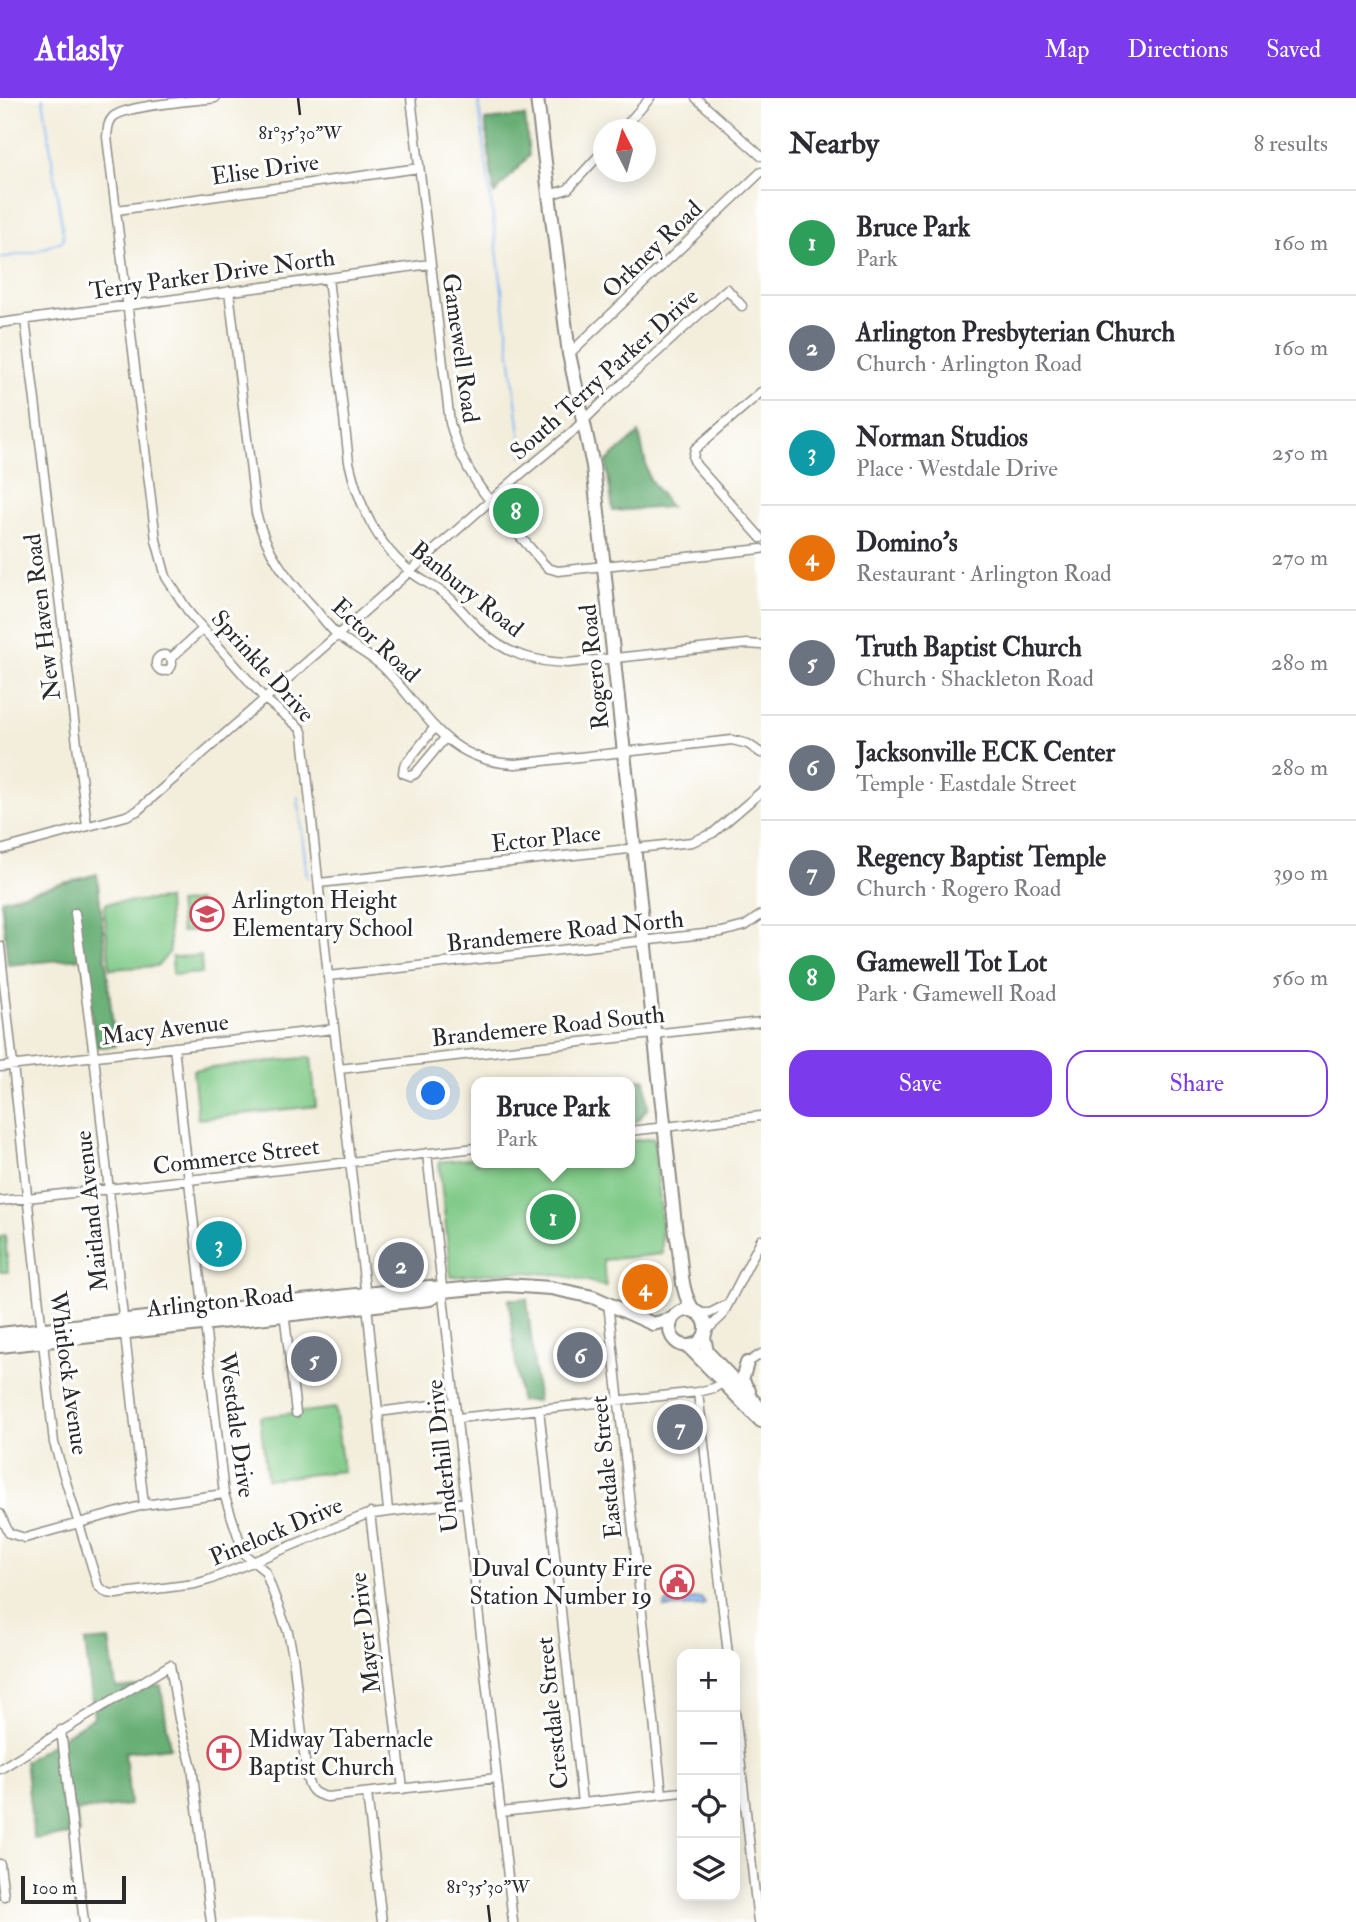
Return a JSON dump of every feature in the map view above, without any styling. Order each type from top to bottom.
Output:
[{"type":"main road","name":"Rogero Road","points":[[537,98],[569,354],[593,466],[676,1234],[681,1252],[685,1299],[696,1312]]},
{"type":"main road","name":"Rogero Road","points":[[674,1317],[677,1302],[674,1252],[676,1234]]},
{"type":"main road","name":"Arlington Road","points":[[0,1334],[43,1335],[123,1327],[366,1300],[430,1287],[443,1291],[528,1286],[572,1292],[608,1303],[653,1324],[674,1317]]},
{"type":"main road","points":[[761,1409],[724,1376],[688,1346],[678,1343],[670,1326],[674,1317],[686,1310],[696,1312],[706,1323],[707,1352],[724,1376],[761,1421]]},
{"type":"main road","name":"Arlington Road","points":[[633,1316],[640,1326],[673,1337]]},
{"type":"main road","points":[[688,1346],[696,1344],[705,1334]]},
{"type":"main road","name":"Arlington Road","points":[[0,1346],[43,1335]]},
{"type":"main road","points":[[724,1376],[747,1363]]},
{"type":"main road","points":[[747,1363],[742,1380],[761,1404]]},
{"type":"street","name":"Sprinkle Drive","points":[[215,98],[127,110],[112,118],[108,125],[107,137],[156,540],[160,560],[176,595],[265,699],[301,729],[303,735],[366,1300]]},
{"type":"street","name":"Gamewell Road","points":[[411,98],[452,433],[462,461],[490,501],[548,568],[558,571],[761,549]]},
{"type":"street","points":[[632,119],[650,98]]},
{"type":"street","points":[[696,98],[761,156]]},
{"type":"street","points":[[548,195],[568,189],[593,162]]},
{"type":"street","name":"Elise Drive","points":[[117,210],[419,167]]},
{"type":"street","name":"Orkney Road","points":[[569,354],[761,172]]},
{"type":"street","name":"Terry Parker Drive North","points":[[0,323],[430,264]]},
{"type":"street","name":"Banbury Road","points":[[328,278],[349,461],[361,505],[374,528],[410,571],[449,597],[491,640],[522,657],[541,662],[568,663],[747,644],[761,645]]},
{"type":"street","name":"South Terry Parker Drive","points":[[0,850],[137,811],[571,433],[727,289],[741,306]]},
{"type":"street","name":"Ector Road","points":[[229,291],[256,513],[262,537],[273,559],[290,582],[337,635],[383,668],[445,738],[468,754],[498,763],[516,764],[732,740],[748,744],[761,754]]},
{"type":"street","name":"New Haven Road","points":[[25,319],[87,826]]},
{"type":"street","points":[[760,394],[695,449],[693,458],[696,465],[761,538]]},
{"type":"street","points":[[171,658],[203,629]]},
{"type":"street","points":[[435,727],[404,766],[403,773],[411,776],[415,774],[445,738]]},
{"type":"street","name":"Ector Place","points":[[319,883],[704,839],[761,792]]},
{"type":"street","name":"Maitland Avenue","points":[[75,913],[94,1056],[144,1505]]},
{"type":"street","name":"Brandemere Road North","points":[[328,976],[739,929],[761,915]]},
{"type":"street","name":"Whitlock Avenue","points":[[0,946],[54,1443],[96,1582],[102,1590]]},
{"type":"street","name":"Brandemere Road South","points":[[339,1069],[761,1022]]},
{"type":"street","name":"Macy Avenue","points":[[0,1066],[334,1029]]},
{"type":"street","name":"Westdale Drive","points":[[174,1047],[224,1494],[244,1554],[265,1571],[288,1632],[307,1779],[311,1790],[317,1795],[327,1797],[367,1793]]},
{"type":"street","points":[[635,1130],[761,1116]]},
{"type":"street","name":"Commerce Street","points":[[0,1201],[471,1149]]},
{"type":"street","name":"Underhill Drive","points":[[427,1153],[513,1922]]},
{"type":"street","points":[[705,1334],[722,1316],[761,1240]]},
{"type":"street","points":[[366,1300],[388,1510]]},
{"type":"street","name":"Eastdale Street","points":[[608,1303],[662,1794]]},
{"type":"street","points":[[696,1312],[710,1313],[728,1304]]},
{"type":"street","points":[[283,1309],[296,1413]]},
{"type":"street","points":[[747,1363],[761,1354]]},
{"type":"street","points":[[457,1418],[698,1392],[714,1388],[724,1376]]},
{"type":"street","points":[[698,1392],[727,1649]]},
{"type":"street","points":[[378,1412],[455,1402]]},
{"type":"street","name":"Crestdale Street","points":[[539,1409],[582,1803]]},
{"type":"street","points":[[0,1514],[7,1530],[14,1536],[25,1538],[144,1505],[224,1494]]},
{"type":"street","name":"Pinelock Drive","points":[[102,1590],[116,1594],[195,1584],[370,1513],[466,1502]]},
{"type":"street","name":"Mayer Drive","points":[[370,1513],[403,1789]]},
{"type":"street","points":[[0,1769],[170,1665],[179,1719],[192,1767],[211,1922]]},
{"type":"street","points":[[735,1712],[738,1775]]},
{"type":"street","points":[[61,1730],[84,1922]]},
{"type":"street","points":[[382,1922],[367,1793],[497,1778]]},
{"type":"street","points":[[501,1812],[677,1792]]},
{"type":"street","points":[[740,1792],[758,1894],[758,1922]]},
{"type":"street","points":[[0,1864],[4,1896]]},
{"type":"green space","points":[[525,116],[529,156],[494,194],[485,120]]},
{"type":"green space","points":[[639,433],[649,478],[670,507],[613,511],[606,462]]},
{"type":"green space","points":[[520,486],[529,531],[526,533],[500,503]]},
{"type":"green space","points":[[97,874],[115,1046],[96,1047],[83,958],[8,965],[1,900]]},
{"type":"green space","points":[[167,899],[170,951],[158,966],[110,969],[104,908],[107,903]]},
{"type":"green space","points":[[198,901],[201,930],[181,932],[178,903]]},
{"type":"green space","points":[[201,956],[202,973],[173,975],[172,957]]},
{"type":"green space","points":[[311,1057],[316,1106],[198,1119],[193,1070]]},
{"type":"green space","points":[[645,1079],[648,1108],[635,1123],[635,1080]]},
{"type":"green space","points":[[654,1138],[662,1254],[603,1260],[606,1287],[549,1274],[490,1273],[451,1277],[439,1162],[471,1159],[471,1168],[635,1168],[635,1140]]},
{"type":"green space","points":[[5,1235],[8,1272],[0,1272],[0,1236]]},
{"type":"green space","points":[[509,1299],[527,1299],[538,1401],[520,1401]]},
{"type":"green space","points":[[335,1408],[343,1471],[267,1479],[260,1417]]},
{"type":"green space","points":[[109,1640],[116,1688],[161,1686],[170,1747],[125,1752],[130,1805],[76,1811],[79,1834],[34,1839],[25,1761],[94,1717],[85,1642]]},
{"type":"water","points":[[701,1598],[705,1604],[702,1606],[664,1608],[666,1603]]},
{"type":"waterway","points":[[0,258],[34,252],[64,240],[43,98]]},
{"type":"waterway","points":[[478,98],[523,457]]},
{"type":"waterway","points":[[527,483],[531,527]]},
{"type":"waterway","points":[[298,797],[307,877]]},
{"type":"place","name":"Gamewell Tot Lot","points":[[516,511]]},
{"type":"place","name":"Arlington Height Elementary School","points":[[207,914]]},
{"type":"place","name":"Bruce Park","points":[[553,1217]]},
{"type":"place","name":"Norman Studios","points":[[219,1244]]},
{"type":"place","name":"Arlington Presbyterian Church","points":[[401,1265]]},
{"type":"place","name":"Domino's","points":[[645,1287]]},
{"type":"place","name":"Jacksonville ECK Center","points":[[580,1355]]},
{"type":"place","name":"Truth Baptist Church","points":[[314,1359]]},
{"type":"place","name":"Regency Baptist Temple","points":[[680,1427]]},
{"type":"place","name":"Duval County Fire Station Number 19","points":[[677,1582]]},
{"type":"place","name":"Midway Tabernacle Baptist Church","points":[[224,1753]]}]
